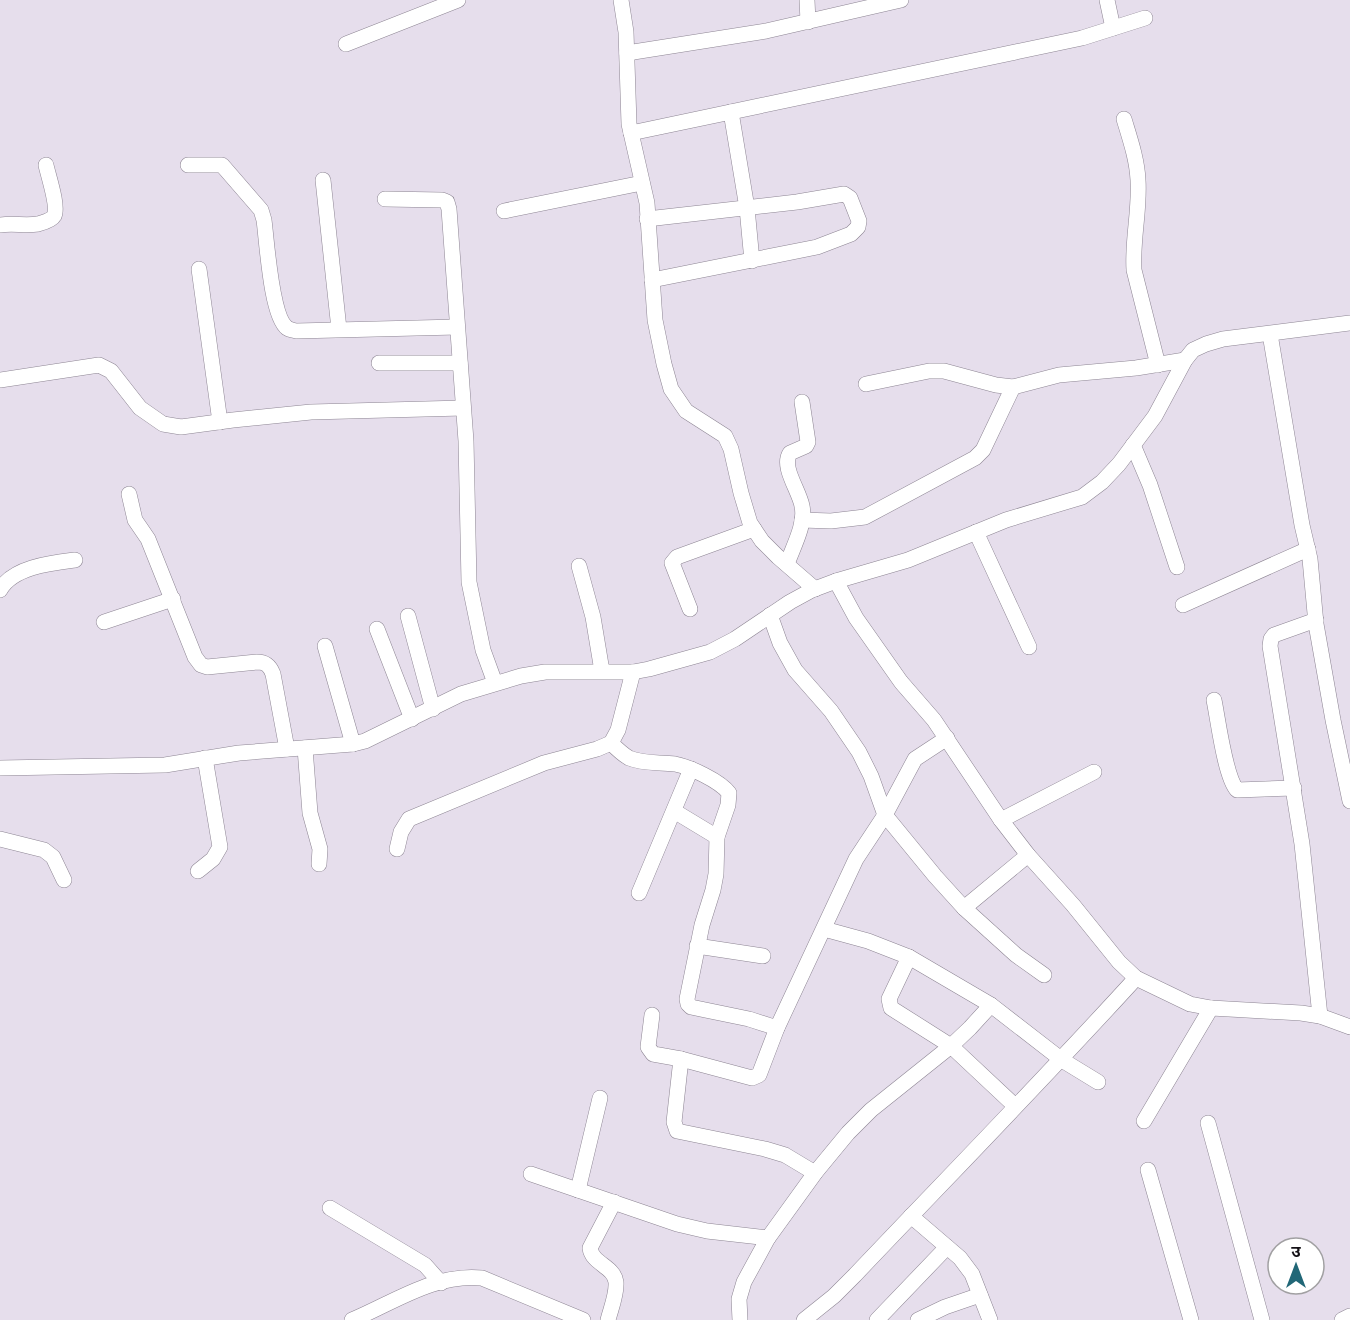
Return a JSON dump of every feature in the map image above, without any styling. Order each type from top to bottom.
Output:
[{"type":"street","points":[[621,0],[627,53],[631,133],[646,202],[655,320],[671,389],[686,411],[725,436],[731,449],[750,524],[762,541],[816,589]]},
{"type":"street","points":[[807,0],[808,22]]},
{"type":"street","points":[[627,53],[766,31],[901,0]]},
{"type":"street","points":[[1107,0],[1113,28]]},
{"type":"street","points":[[346,44],[453,1]]},
{"type":"street","points":[[631,133],[1082,38],[1145,18]]},
{"type":"street","points":[[731,112],[747,208],[752,261]]},
{"type":"street","points":[[1124,119],[1136,161],[1138,180],[1134,270],[1158,365]]},
{"type":"street","points":[[0,225],[39,224],[53,218],[54,202],[46,165]]},
{"type":"street","points":[[188,165],[222,165],[261,210],[273,296],[279,315],[287,327],[296,331],[458,327]]},
{"type":"street","points":[[323,180],[339,329]]},
{"type":"street","points":[[504,211],[642,183]]},
{"type":"street","points":[[648,219],[844,194],[850,198],[859,221],[858,227],[851,234],[825,243],[752,261],[652,280]]},
{"type":"street","points":[[385,199],[447,202],[453,239],[463,408],[469,582],[483,650],[495,683]]},
{"type":"street","points":[[199,269],[220,422]]},
{"type":"street","points":[[0,768],[155,766],[238,753],[353,744],[365,741],[460,694],[495,683],[545,672],[633,672],[710,652],[735,639],[770,615],[836,580],[908,560],[1006,520],[1082,497],[1102,482],[1119,464],[1155,416],[1185,360],[1193,350],[1223,339],[1350,322]]},
{"type":"street","points":[[1270,334],[1308,549],[1316,620],[1333,720],[1350,801]]},
{"type":"street","points":[[866,384],[929,371],[944,371],[996,385],[1013,387],[1059,375],[1137,368],[1185,360]]},
{"type":"street","points":[[379,363],[460,363]]},
{"type":"street","points":[[0,380],[99,365],[111,371],[140,408],[163,424],[181,427],[311,412],[463,408]]},
{"type":"street","points":[[802,520],[831,521],[865,517],[975,458],[983,450],[1013,387]]},
{"type":"street","points":[[787,564],[802,520],[802,507],[787,462],[790,453],[806,446],[808,442],[802,402]]},
{"type":"street","points":[[1133,445],[1150,485],[1177,567]]},
{"type":"street","points":[[129,494],[135,520],[148,538],[195,657],[201,665],[220,667],[265,662],[271,668],[287,749]]},
{"type":"street","points":[[690,609],[672,563],[677,557],[754,529]]},
{"type":"street","points":[[976,532],[1029,647]]},
{"type":"street","points":[[1183,604],[1308,549]]},
{"type":"street","points":[[0,590],[9,579],[21,573],[48,564],[75,560]]},
{"type":"street","points":[[579,566],[593,617],[602,671]]},
{"type":"street","points":[[836,580],[856,618],[901,682],[947,738],[1001,820],[1119,962],[1136,978],[1190,1004],[1211,1008],[1320,1016],[1350,1027]]},
{"type":"street","points":[[104,622],[173,599]]},
{"type":"street","points":[[408,615],[433,709]]},
{"type":"street","points":[[770,615],[780,643],[795,670],[831,711],[858,752],[871,776],[885,815],[934,876],[964,908],[1016,955],[1044,975]]},
{"type":"street","points":[[1316,620],[1274,635],[1270,646],[1302,844],[1320,1016]]},
{"type":"street","points":[[377,629],[412,719]]},
{"type":"street","points":[[325,646],[353,744]]},
{"type":"street","points":[[397,849],[401,832],[409,819],[544,763],[611,743],[618,730],[633,672]]},
{"type":"street","points":[[1214,700],[1233,786],[1237,790],[1293,788]]},
{"type":"street","points":[[652,1015],[649,1042],[650,1051],[653,1054],[752,1078],[757,1077],[777,1028],[856,859],[885,815],[915,759],[947,738]]},
{"type":"street","points":[[611,743],[631,759],[691,769],[729,793],[729,805],[717,837],[716,874],[697,946],[688,1004],[691,1007],[749,1019],[777,1028]]},
{"type":"street","points":[[304,748],[310,813],[320,849],[319,864]]},
{"type":"street","points":[[198,871],[213,860],[220,847],[205,759]]},
{"type":"street","points":[[639,893],[691,769]]},
{"type":"street","points":[[1001,820],[1094,772]]},
{"type":"street","points":[[675,811],[717,837]]},
{"type":"street","points":[[0,840],[44,850],[53,857],[64,880]]},
{"type":"street","points":[[964,908],[1028,855]]},
{"type":"street","points":[[824,929],[876,944],[909,957],[991,1005],[1062,1060],[1098,1082]]},
{"type":"street","points":[[697,946],[763,956]]},
{"type":"street","points":[[909,957],[891,993],[889,1004],[891,1008],[951,1046],[1015,1106]]},
{"type":"street","points":[[804,1320],[834,1296],[1015,1106],[1062,1060],[1136,978]]},
{"type":"street","points":[[740,1320],[740,1299],[744,1282],[768,1238],[816,1173],[848,1133],[871,1110],[951,1046],[991,1005]]},
{"type":"street","points":[[1144,1120],[1211,1008]]},
{"type":"street","points":[[681,1059],[674,1122],[677,1131],[785,1155],[816,1173]]},
{"type":"street","points":[[578,1190],[600,1098]]},
{"type":"street","points":[[1208,1124],[1262,1320]]},
{"type":"street","points":[[1148,1170],[1191,1320]]},
{"type":"street","points":[[531,1173],[677,1224],[707,1231],[768,1238]]},
{"type":"street","points":[[608,1320],[616,1280],[613,1273],[592,1256],[590,1248],[614,1202]]},
{"type":"street","points":[[330,1208],[425,1265],[441,1283]]},
{"type":"street","points":[[911,1216],[960,1258],[972,1274],[990,1320]]},
{"type":"street","points":[[877,1320],[947,1247]]},
{"type":"street","points":[[352,1320],[382,1314],[410,1293],[441,1283],[471,1277],[482,1278],[583,1320]]},
{"type":"street","points":[[918,1320],[945,1307],[980,1295]]},
{"type":"street","points":[[1342,1320],[1350,1316]]}]
